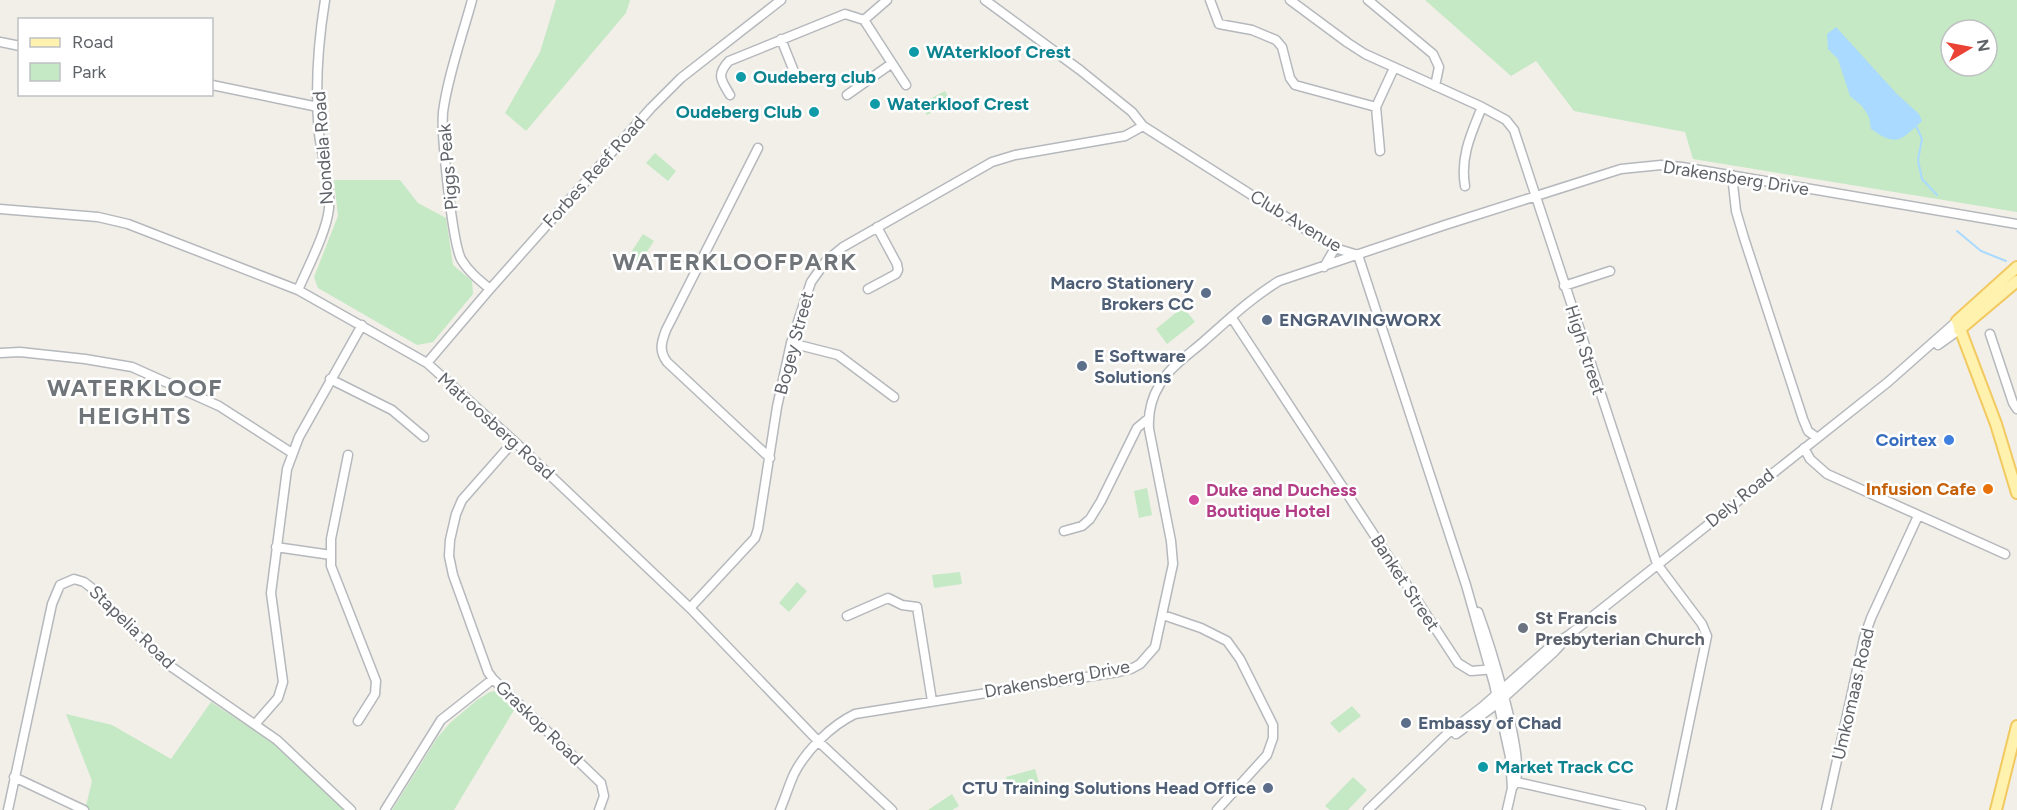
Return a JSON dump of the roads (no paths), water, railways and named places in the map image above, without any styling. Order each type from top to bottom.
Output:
[{"type":"main road","name":"Dely Road","points":[[1958,326],[2017,267]]},
{"type":"main road","name":"Dely Road","points":[[1958,326],[2017,281]]},
{"type":"main road","points":[[1958,326],[1996,424],[2017,492]]},
{"type":"main road","points":[[1998,810],[2017,726]]},
{"type":"street","name":"Nondela Road","points":[[298,290],[324,226],[329,207],[319,134],[318,107],[325,0]]},
{"type":"street","name":"Piggs Peak","points":[[472,0],[446,99],[443,131],[459,254],[465,266],[489,289]]},
{"type":"street","name":"Forbes Reef Road","points":[[427,363],[489,289],[651,108],[681,78],[781,0]]},
{"type":"street","points":[[864,20],[887,0]]},
{"type":"street","name":"Club Avenue","points":[[985,0],[1080,70],[1132,112],[1143,126],[1335,248],[1358,255],[1466,585],[1486,634],[1493,669],[1514,744],[1513,783],[1507,810]]},
{"type":"street","points":[[1210,0],[1219,24],[1252,30],[1280,43],[1290,78],[1295,85],[1376,107]]},
{"type":"street","name":"High Street","points":[[1290,0],[1348,43],[1394,68],[1482,107],[1511,125],[1657,564],[1702,624],[1707,636],[1671,810]]},
{"type":"street","points":[[1368,0],[1433,54],[1439,67],[1436,86]]},
{"type":"street","points":[[730,95],[721,77],[723,68],[729,61],[845,14],[864,20],[906,85]]},
{"type":"street","points":[[781,39],[795,74]]},
{"type":"street","points":[[0,42],[18,46]]},
{"type":"street","points":[[847,95],[891,64]]},
{"type":"street","points":[[1380,151],[1376,107],[1394,68]]},
{"type":"street","points":[[213,85],[318,107]]},
{"type":"street","points":[[1465,186],[1462,168],[1465,151],[1482,107]]},
{"type":"street","name":"Bogey Street","points":[[690,608],[755,538],[777,406],[791,343],[804,298],[818,269],[843,247],[1002,158],[1119,137],[1131,134],[1143,126]]},
{"type":"street","points":[[758,148],[666,330],[661,348],[662,355],[667,362],[770,458]]},
{"type":"street","name":"Drakensberg Drive","points":[[780,810],[802,760],[845,719],[855,714],[1131,669],[1150,655],[1155,647],[1173,564],[1151,443],[1149,418],[1154,396],[1165,377],[1232,318],[1279,282],[1535,195],[1635,166],[1661,165],[1732,175],[2017,224]]},
{"type":"street","points":[[1732,175],[1736,211],[1744,238],[1803,418],[1808,431],[1816,437]]},
{"type":"street","name":"Matroosberg Road","points":[[0,210],[87,216],[115,221],[298,290],[427,363],[514,441],[690,608],[819,742],[892,810]]},
{"type":"street","points":[[868,289],[896,274],[898,270],[877,227]]},
{"type":"street","points":[[1324,267],[1335,248]]},
{"type":"street","points":[[1564,286],[1610,271]]},
{"type":"street","name":"Banket Street","points":[[1232,318],[1458,663],[1471,671],[1493,669]]},
{"type":"street","points":[[256,723],[278,698],[283,682],[271,599],[282,494],[292,453],[330,379],[362,325]]},
{"type":"street","name":"Dely Road","points":[[1368,810],[1440,742],[1454,735],[1500,696],[1551,646],[1569,635],[1958,326]]},
{"type":"street","points":[[1990,334],[2017,409]]},
{"type":"street","points":[[791,343],[838,355],[894,397]]},
{"type":"street","points":[[0,353],[20,352],[85,358],[132,367],[219,406],[292,453]]},
{"type":"street","points":[[330,379],[392,411],[424,437]]},
{"type":"street","points":[[1064,531],[1082,526],[1090,519],[1137,428],[1149,418]]},
{"type":"street","name":"Graskop Road","points":[[514,441],[462,500],[456,514],[448,552],[453,575],[483,662],[493,679],[601,783],[604,796],[599,810]]},
{"type":"street","points":[[1804,448],[1810,459],[1827,474],[2005,554]]},
{"type":"street","points":[[348,455],[331,539],[331,566],[376,681],[375,694],[358,721]]},
{"type":"street","name":"Umkomaas Road","points":[[1826,810],[1864,638],[1918,516]]},
{"type":"street","points":[[276,548],[331,555]]},
{"type":"street","name":"Stapelia Road","points":[[8,810],[52,604],[60,585],[75,579],[93,589],[163,661],[256,723],[301,760],[351,810]]},
{"type":"street","points":[[847,616],[888,598],[902,605],[917,607],[932,701]]},
{"type":"street","points":[[1163,615],[1201,628],[1227,641],[1240,659],[1273,725],[1273,738],[1267,755],[1218,810]]},
{"type":"street","points":[[386,810],[441,720],[493,679]]},
{"type":"street","points":[[14,777],[84,810]]},
{"type":"street","points":[[1513,783],[1641,810]]},
{"type":"water","points":[[1836,27],[1897,94],[1919,114],[1922,121],[1903,137],[1893,140],[1871,129],[1869,117],[1862,106],[1850,96],[1838,59],[1828,49],[1827,34]]},
{"type":"waterway","points":[[1916,126],[1922,139],[1918,160],[1922,179],[1937,195]]},
{"type":"waterway","points":[[1957,231],[1981,251],[2006,261]]},
{"type":"place","name":"WAterkloof Crest","points":[[914,52]]},
{"type":"place","name":"Oudeberg club","points":[[741,77]]},
{"type":"place","name":"Waterkloof Crest","points":[[875,104]]},
{"type":"place","name":"Oudeberg Club","points":[[814,112]]},
{"type":"place","name":"Macro Stationery Brokers CC","points":[[1206,293]]},
{"type":"place","name":"ENGRAVINGWORX","points":[[1267,320]]},
{"type":"place","name":"E Software Solutions","points":[[1082,366]]},
{"type":"place","name":"Coirtex","points":[[1949,440]]},
{"type":"place","name":"Infusion Cafe","points":[[1988,489]]},
{"type":"place","name":"Duke and Duchess Boutique Hotel","points":[[1194,500]]},
{"type":"place","name":"St Francis Presbyterian Church","points":[[1523,628]]},
{"type":"place","name":"Embassy of Chad","points":[[1406,723]]},
{"type":"place","name":"Market Track CC","points":[[1483,767]]},
{"type":"place","name":"CTU Training Solutions Head Office","points":[[1268,788]]},
{"type":"district","name":"WATERKLOOFPARK","points":[[735,261]]},
{"type":"district","name":"WATERKLOOF HEIGHTS","points":[[135,401]]}]
